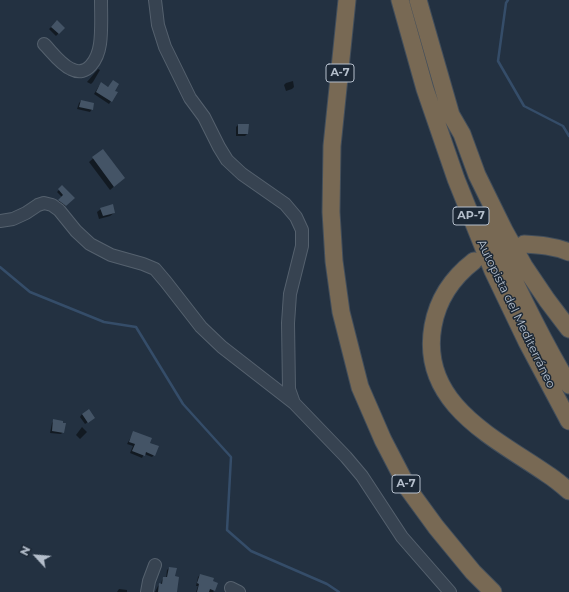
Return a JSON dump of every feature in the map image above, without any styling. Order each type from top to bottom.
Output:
[{"type":"highway","name":"A-7","points":[[347,0],[332,146],[331,212],[334,261],[341,312],[360,386],[383,440],[409,490],[436,527],[473,572],[493,592]]},
{"type":"highway","name":"Autopista del Mediterráneo","points":[[400,0],[425,89],[459,186],[493,271],[527,342],[569,421]]},
{"type":"highway","points":[[418,0],[451,115],[462,134],[477,175],[504,230],[524,266],[569,330]]},
{"type":"highway","name":"Autopista del Mediterráneo","points":[[451,115],[455,138],[482,210],[512,277],[553,358],[569,384]]},
{"type":"highway","points":[[524,244],[543,245],[559,248],[569,252]]},
{"type":"highway","points":[[474,261],[452,281],[442,297],[435,314],[432,333],[432,352],[436,371],[442,387],[468,420],[489,437],[548,474],[569,490]]},
{"type":"street","points":[[44,44],[70,69],[79,72],[87,70],[95,60],[100,44],[101,0]]},
{"type":"street","points":[[155,0],[158,25],[165,47],[190,98],[204,117],[227,160],[242,174],[285,204],[296,217],[302,230],[302,246],[290,294],[288,323],[289,390],[294,403]]},
{"type":"street","points":[[0,221],[13,219],[44,203],[52,205],[59,210],[76,231],[90,244],[111,255],[155,269],[201,327],[222,347],[294,403],[346,457],[358,471],[402,537],[450,592]]},
{"type":"street","points":[[146,592],[155,565]]},
{"type":"building","points":[[57,20],[65,28],[59,34],[51,27]]},
{"type":"building","points":[[113,80],[119,84],[115,91],[118,92],[112,102],[96,92],[101,82],[108,87]]},
{"type":"building","points":[[81,100],[94,103],[93,110],[79,107]]},
{"type":"building","points":[[238,124],[249,124],[248,134],[238,134]]},
{"type":"building","points":[[103,149],[125,178],[114,187],[92,157]]},
{"type":"building","points":[[62,185],[75,198],[66,206],[58,200],[63,195],[58,189]]},
{"type":"building","points":[[113,204],[115,213],[103,216],[100,208]]},
{"type":"building","points":[[89,409],[95,418],[88,423],[82,414]]},
{"type":"building","points":[[53,419],[66,423],[64,433],[52,431]]},
{"type":"building","points":[[133,431],[152,438],[150,443],[159,446],[155,456],[146,452],[145,456],[132,451],[135,444],[129,442]]},
{"type":"building","points":[[169,567],[177,568],[175,576],[179,577],[177,592],[158,592],[159,583],[162,584],[163,577],[167,577]]},
{"type":"building","points":[[200,574],[214,578],[213,581],[218,583],[215,591],[210,589],[209,592],[197,592],[199,584],[197,583]]},
{"type":"waterway","points":[[508,0],[506,3],[498,61],[524,106],[563,126],[569,136]]},
{"type":"waterway","points":[[0,267],[30,292],[104,322],[136,327],[183,404],[231,457],[227,530],[251,551],[327,584],[339,592]]}]
